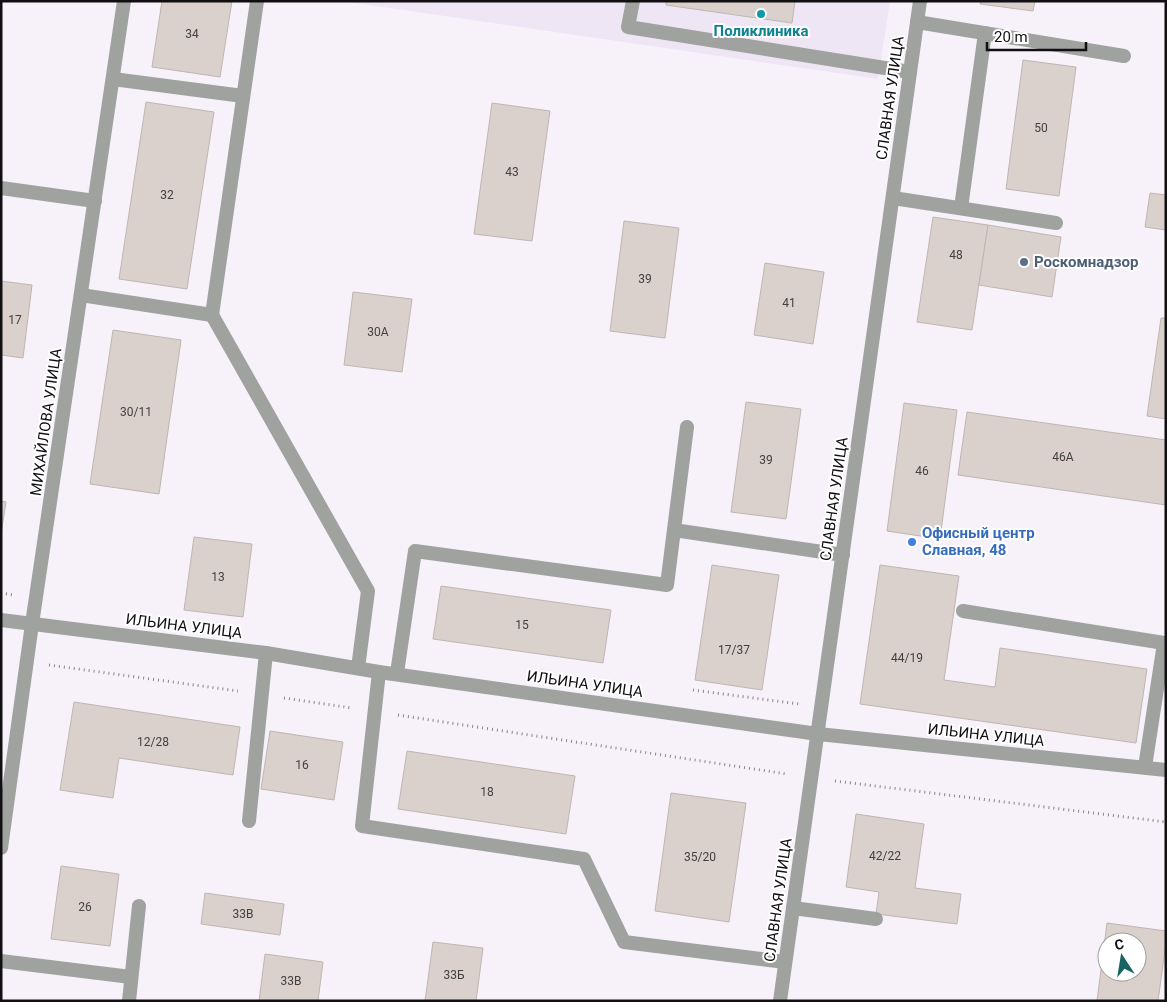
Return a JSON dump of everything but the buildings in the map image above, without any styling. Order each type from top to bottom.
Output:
[{"type":"street","name":"МИХАЙЛОВА УЛИЦА","points":[[1,848],[32,624],[124,1]]},
{"type":"street","points":[[257,1],[212,316],[368,591],[358,668]]},
{"type":"street","points":[[633,1],[628,27],[910,72]]},
{"type":"street","name":"СЛАВНАЯ УЛИЦА","points":[[780,1001],[920,1]]},
{"type":"street","points":[[917,22],[1124,56]]},
{"type":"street","points":[[961,208],[985,33]]},
{"type":"street","points":[[113,79],[243,96]]},
{"type":"street","points":[[1,188],[95,201]]},
{"type":"street","points":[[893,198],[1056,223]]},
{"type":"street","points":[[81,295],[212,316]]},
{"type":"street","points":[[397,673],[415,551],[667,585],[687,427]]},
{"type":"street","points":[[674,530],[843,555]]},
{"type":"street","points":[[963,611],[1164,644],[1145,767]]},
{"type":"street","name":"ИЛЬИНА УЛИЦА","points":[[1,620],[266,653],[379,672],[397,673],[818,734],[1166,770]]},
{"type":"street","points":[[249,821],[266,653]]},
{"type":"street","points":[[379,672],[362,826],[584,859],[624,942],[785,962]]},
{"type":"street","points":[[129,1001],[139,906]]},
{"type":"street","points":[[793,908],[876,919]]},
{"type":"street","points":[[1,961],[131,978]]},
{"type":"path","points":[[28,662],[262,694],[812,778],[1166,822]]},
{"type":"shaded area","points":[[341,1],[890,1],[878,79]]},
{"type":"place","name":"Поликлиника","points":[[761,14]]},
{"type":"place","name":"Роскомнадзор","points":[[1024,262]]},
{"type":"place","name":"Офисный центр Славная, 48","points":[[912,542]]}]
